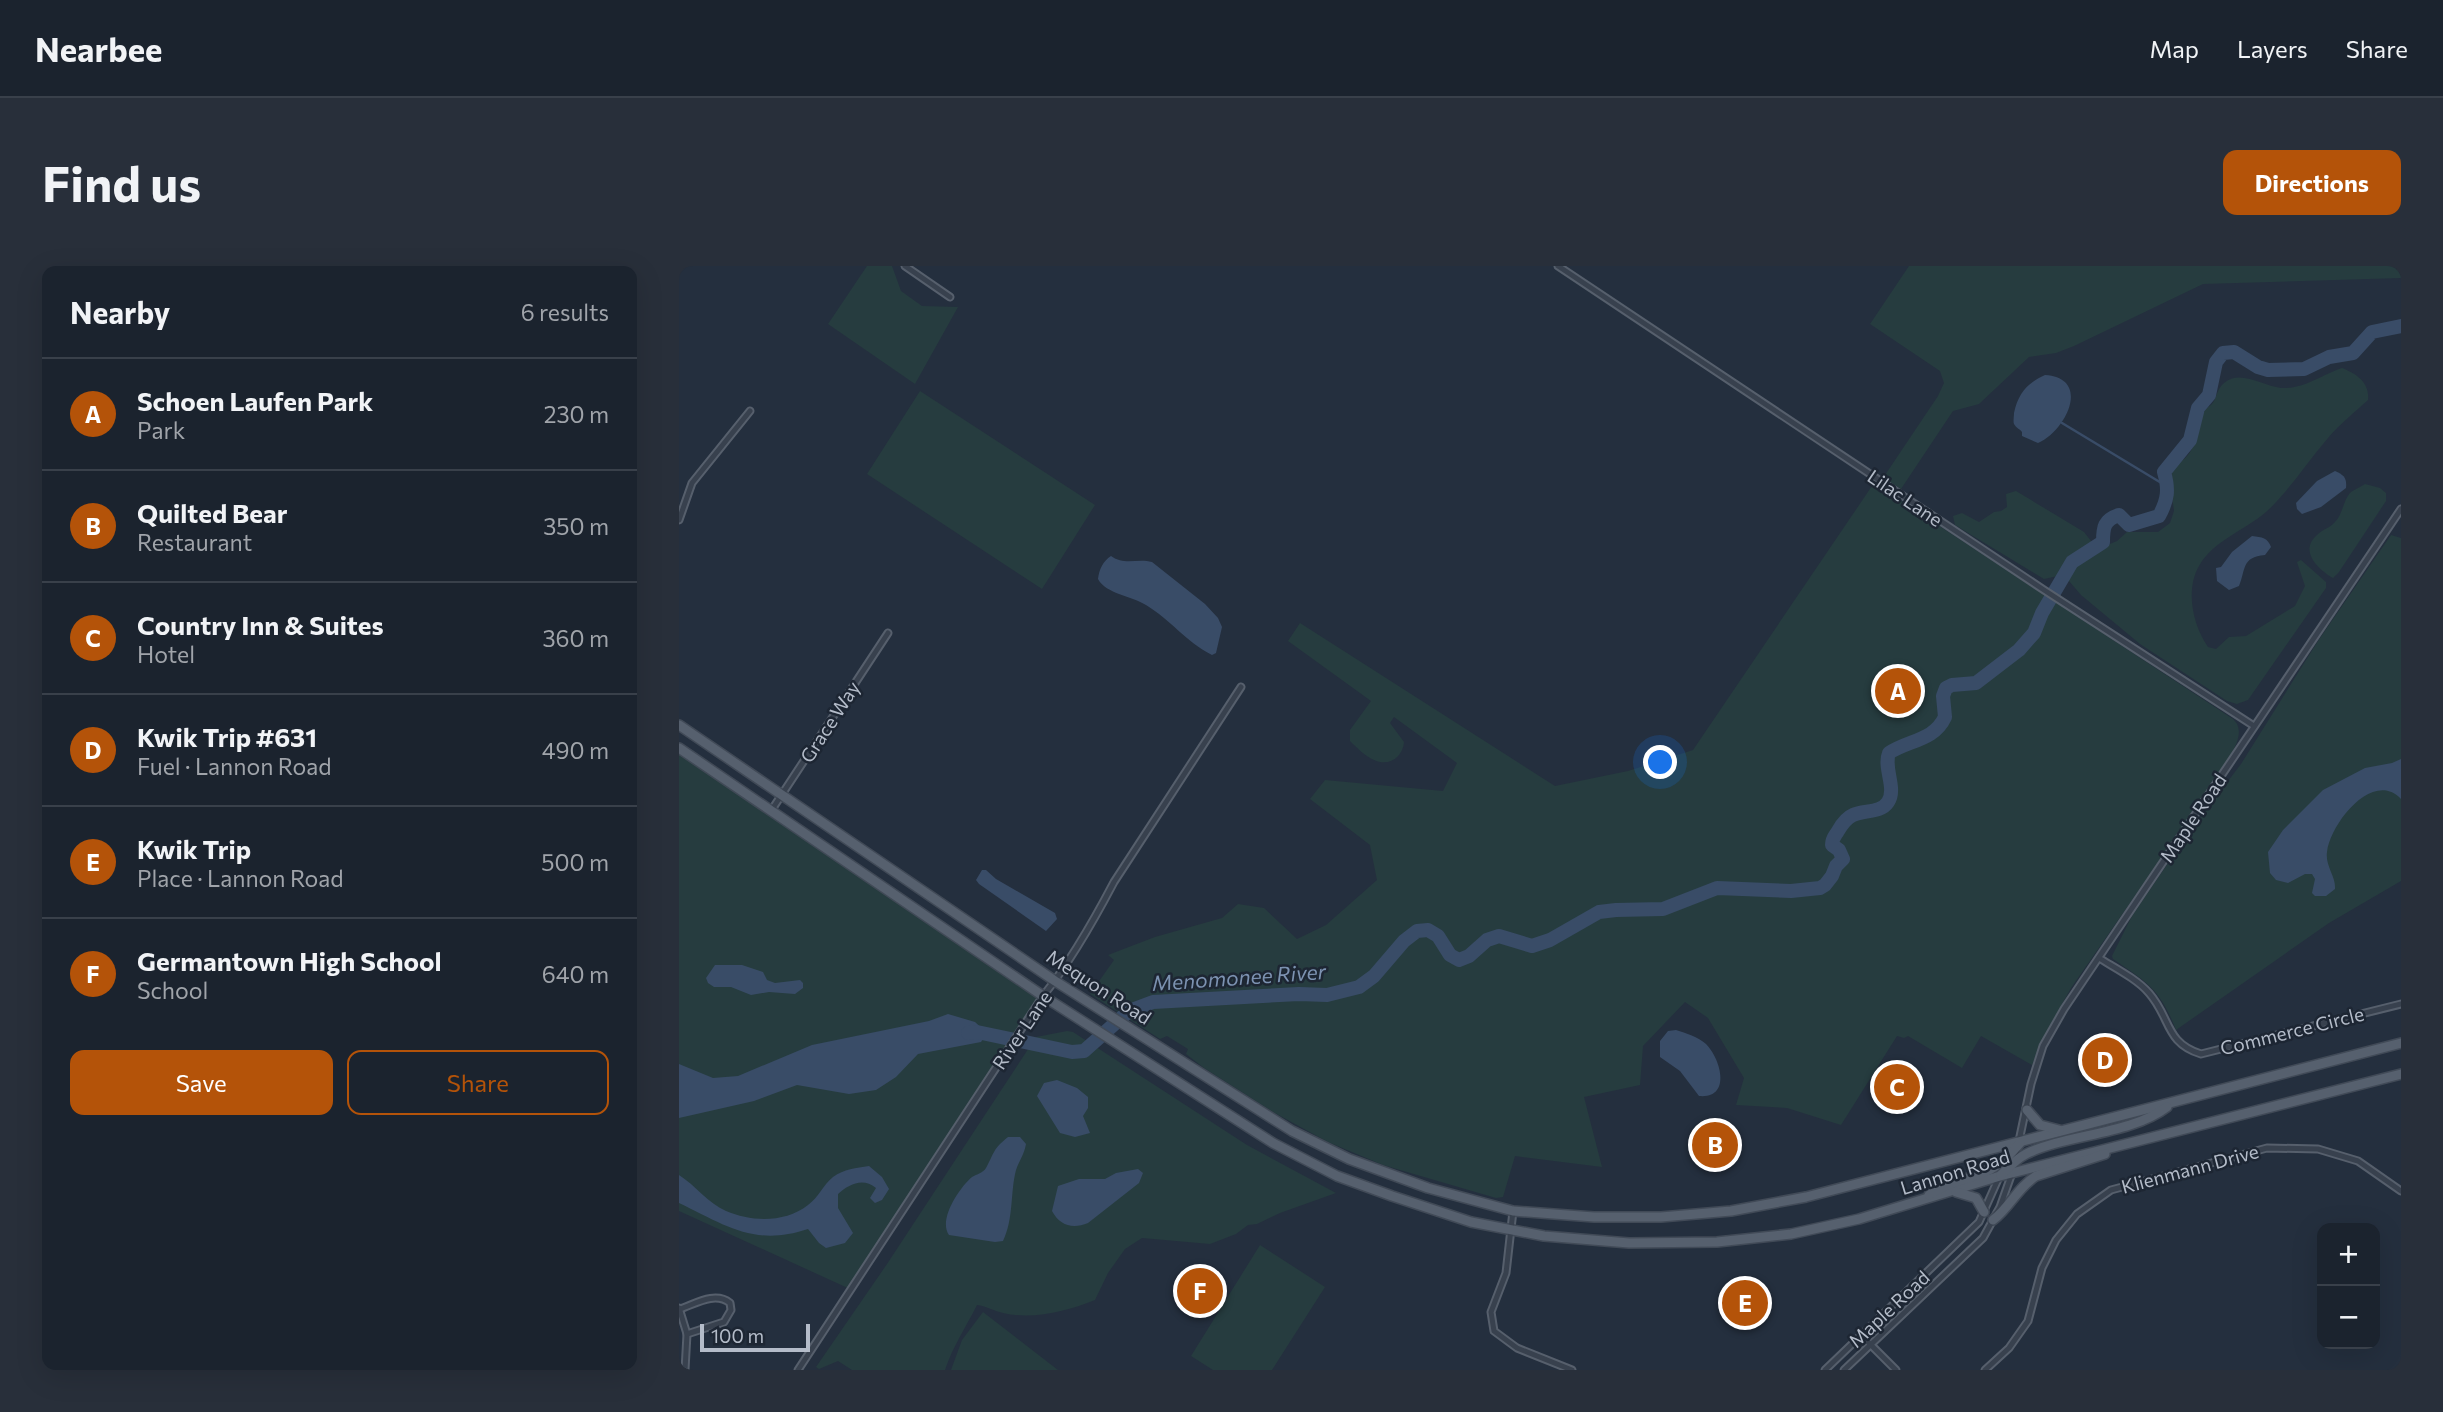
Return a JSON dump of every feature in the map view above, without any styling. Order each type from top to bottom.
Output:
[{"type":"main road","name":"Mequon Road","points":[[679,725],[1055,981],[1292,1130],[1349,1159],[1428,1188],[1513,1210]]},
{"type":"main road","name":"Mequon Road","points":[[679,748],[1095,1031],[1273,1143],[1338,1176],[1392,1196],[1471,1222],[1512,1230]]},
{"type":"main road","points":[[919,911],[929,895]]},
{"type":"main road","name":"Lannon Road","points":[[1513,1210],[1594,1217],[1661,1217],[1731,1211],[1806,1197],[2401,1043]]},
{"type":"main road","name":"Lannon Road","points":[[1512,1230],[1544,1236],[1629,1243],[1717,1242],[1791,1234],[1859,1219],[2000,1176],[2401,1074]]},
{"type":"main road","points":[[2000,1176],[2015,1161],[2033,1151],[2106,1132],[2158,1114],[2172,1103]]},
{"type":"main road","points":[[2027,1110],[2040,1125],[2064,1131]]},
{"type":"main road","points":[[1922,1201],[1939,1188],[1990,1170],[2000,1164],[2020,1143]]},
{"type":"main road","points":[[1993,1220],[2006,1210],[2027,1181],[2094,1160],[2124,1145]]},
{"type":"main road","points":[[1954,1191],[1976,1198],[1984,1212]]},
{"type":"street","points":[[905,266],[950,297]]},
{"type":"street","name":"Lilac Lane","points":[[1558,266],[2043,590],[2254,726]]},
{"type":"street","points":[[679,520],[692,483],[750,411]]},
{"type":"street","name":"Maple Road","points":[[1844,1370],[1978,1244],[2005,1195],[2020,1143],[2031,1084],[2043,1046],[2064,1009],[2401,509]]},
{"type":"street","points":[[2393,521],[2401,526]]},
{"type":"street","name":"Grace Way","points":[[772,811],[888,633]]},
{"type":"street","name":"River Lane","points":[[798,1370],[1055,981],[1099,912],[1114,882],[1241,687]]},
{"type":"street","name":"Commerce Circle","points":[[2099,958],[2147,991],[2162,1011],[2173,1037],[2187,1049],[2201,1054],[2401,1004]]},
{"type":"street","name":"Maple Road","points":[[1825,1370],[1979,1223],[2000,1176],[2020,1143]]},
{"type":"street","name":"Klienmann Drive","points":[[1985,1370],[2009,1348],[2028,1321],[2042,1268],[2056,1240],[2077,1214],[2111,1190],[2267,1149],[2318,1149],[2358,1161],[2401,1191]]},
{"type":"street","points":[[1513,1210],[1506,1273],[1491,1312],[1495,1331],[1517,1348],[1572,1370]]},
{"type":"street","points":[[685,1370],[687,1334],[679,1309],[713,1297],[721,1297],[730,1303],[731,1310],[724,1322],[687,1334]]},
{"type":"street","points":[[1861,1335],[1896,1370]]},
{"type":"green space","points":[[867,266],[892,266],[901,291],[922,306],[958,307],[915,384],[828,324]]},
{"type":"green space","points":[[1909,266],[2401,266],[2401,278],[2203,284],[2074,346],[2056,353],[2029,357],[1979,404],[1953,411],[1901,489],[1883,478],[1944,383],[1940,371],[1870,324]]},
{"type":"green space","points":[[2342,368],[2353,373],[2365,384],[2368,400],[2320,447],[2266,512],[2205,557],[2192,586],[2198,629],[2208,647],[2216,649],[2229,637],[2246,636],[2295,606],[2305,586],[2297,562],[2301,560],[2326,582],[2326,588],[2248,700],[2237,704],[2227,701],[2140,644],[2081,595],[2069,581],[2058,576],[2044,579],[1955,525],[1953,516],[1962,513],[1979,522],[1994,512],[2001,511],[2007,507],[2006,494],[2016,491],[2084,532],[2091,541],[2105,546],[2117,541],[2127,532],[2158,532],[2170,523],[2174,511],[2170,480],[2173,467],[2190,453],[2202,412],[2213,403],[2224,383],[2230,379],[2244,378],[2274,387],[2290,388]]},
{"type":"green space","points":[[920,391],[1095,505],[1042,589],[867,474]]},
{"type":"green space","points":[[1874,483],[2233,719],[2239,731],[2236,746],[2221,772],[2071,988],[2042,1040],[2032,1065],[1981,1036],[1962,1068],[1908,1036],[1897,1036],[1841,1125],[1787,1108],[1736,1105],[1744,1078],[1708,1018],[1685,1002],[1643,1046],[1640,1085],[1584,1097],[1602,1167],[1515,1156],[1503,1197],[1496,1198],[1383,1165],[1328,1142],[1273,1112],[1204,1068],[1186,1054],[1188,1049],[1167,1036],[1160,1039],[1090,994],[1114,960],[1108,955],[1155,937],[1222,918],[1238,904],[1264,908],[1297,939],[1326,925],[1377,880],[1370,845],[1310,799],[1325,780],[1443,791],[1457,763],[1394,717],[1390,723],[1404,742],[1401,752],[1394,759],[1385,762],[1374,760],[1350,741],[1350,730],[1371,701],[1288,641],[1300,623],[1555,786],[1628,771],[1693,750]]},
{"type":"green space","points":[[2365,484],[2380,488],[2386,493],[2386,501],[2333,578],[2321,570],[2312,559],[2312,541],[2338,519],[2351,492]]},
{"type":"green space","points":[[2391,535],[2401,538],[2401,881],[2329,923],[2176,1030],[2152,988],[2112,956],[2132,916],[2190,831],[2241,764],[2318,641]]},
{"type":"green space","points":[[679,754],[1043,996],[850,1289],[679,1211]]},
{"type":"green space","points":[[1073,1032],[1247,1145],[1336,1193],[1257,1224],[1248,1225],[1236,1234],[1210,1244],[1142,1238],[1125,1249],[1108,1273],[1095,1300],[1073,1308],[1050,1313],[1014,1315],[977,1305],[945,1370],[852,1370],[838,1361],[819,1369],[816,1367],[1036,1037]]},
{"type":"green space","points":[[1260,1245],[1325,1287],[1272,1370],[1213,1370],[1191,1356]]},
{"type":"green space","points":[[983,1312],[1058,1370],[951,1370],[962,1340]]},
{"type":"water","points":[[2045,375],[2059,378],[2068,385],[2070,406],[2058,428],[2038,443],[2022,436],[2022,432],[2014,424],[2014,413],[2024,390]]},
{"type":"water","points":[[2335,471],[2344,477],[2346,488],[2321,507],[2302,514],[2296,503],[2317,481]]},
{"type":"water","points":[[2252,536],[2264,538],[2271,547],[2265,555],[2248,561],[2239,586],[2229,590],[2217,581],[2216,568],[2221,567],[2232,552]]},
{"type":"water","points":[[1111,556],[1121,561],[1152,562],[1205,604],[1218,618],[1222,627],[1216,653],[1212,655],[1202,649],[1146,605],[1102,584],[1098,579],[1099,572]]},
{"type":"water","points":[[2401,759],[2401,799],[2390,792],[2378,791],[2366,795],[2344,815],[2336,828],[2327,852],[2335,889],[2326,896],[2315,896],[2312,893],[2315,879],[2312,874],[2305,874],[2288,883],[2276,880],[2270,873],[2268,852],[2283,830],[2323,790],[2365,768]]},
{"type":"water","points":[[982,870],[1055,913],[1057,919],[1046,931],[979,884],[976,880]]},
{"type":"water","points":[[715,965],[742,965],[763,972],[767,980],[775,983],[800,980],[803,988],[795,994],[769,992],[751,995],[731,987],[714,987],[706,978]]},
{"type":"water","points":[[948,1014],[975,1022],[987,1033],[981,1042],[918,1054],[896,1077],[876,1090],[849,1094],[797,1085],[754,1101],[679,1118],[679,1064],[713,1078],[738,1076],[812,1045],[929,1021]]},
{"type":"water","points":[[1676,1030],[1703,1042],[1711,1051],[1721,1077],[1716,1091],[1699,1096],[1680,1071],[1660,1057],[1660,1041],[1668,1031]]},
{"type":"water","points":[[1057,1080],[1077,1088],[1088,1097],[1088,1108],[1083,1116],[1090,1133],[1075,1137],[1060,1133],[1037,1096],[1044,1083]]},
{"type":"water","points":[[1008,1137],[1020,1137],[1026,1144],[1016,1170],[1009,1223],[1003,1241],[949,1235],[946,1221],[951,1204],[972,1177],[985,1170],[996,1148]]},
{"type":"water","points":[[869,1166],[882,1177],[889,1189],[882,1200],[875,1203],[870,1198],[876,1188],[866,1183],[851,1185],[838,1194],[838,1208],[853,1233],[845,1243],[826,1248],[808,1229],[772,1236],[740,1231],[679,1203],[679,1175],[726,1211],[757,1219],[779,1218],[808,1205],[837,1174]]},
{"type":"water","points":[[1138,1169],[1143,1173],[1139,1183],[1088,1223],[1067,1225],[1052,1211],[1058,1186],[1079,1179],[1105,1179],[1116,1173]]},
{"type":"waterway","name":"Menomonee River","points":[[968,1033],[977,1032],[1072,1052],[1084,1051],[1129,1011],[1153,1002],[1299,994],[1327,995],[1359,987],[1374,976],[1404,941],[1417,931],[1428,930],[1438,936],[1450,955],[1459,960],[1469,956],[1487,940],[1499,936],[1532,946],[1550,940],[1599,912],[1663,909],[1717,888],[1791,891],[1820,888],[1843,859],[1839,850],[1832,845],[1835,836],[1851,816],[1885,806],[1891,791],[1889,753],[1927,736],[1940,725],[1945,717],[1943,696],[1946,688],[1976,683],[2019,650],[2034,633],[2042,613],[2072,562],[2103,542],[2104,528],[2110,519],[2119,515],[2129,525],[2159,516],[2167,494],[2164,472],[2190,440],[2198,408],[2209,395],[2216,362],[2223,353],[2234,352],[2268,370],[2304,369],[2329,357],[2353,353],[2372,332],[2401,326]]},
{"type":"waterway","points":[[2062,423],[2168,487]]},
{"type":"place","name":"Schoen Laufen Park","points":[[1898,691]]},
{"type":"place","name":"Kwik Trip #631","points":[[2105,1060]]},
{"type":"place","name":"Country Inn & Suites","points":[[1897,1087]]},
{"type":"place","name":"Quilted Bear","points":[[1715,1145]]},
{"type":"place","name":"Germantown High School","points":[[1200,1291]]},
{"type":"place","name":"Kwik Trip","points":[[1745,1303]]}]
